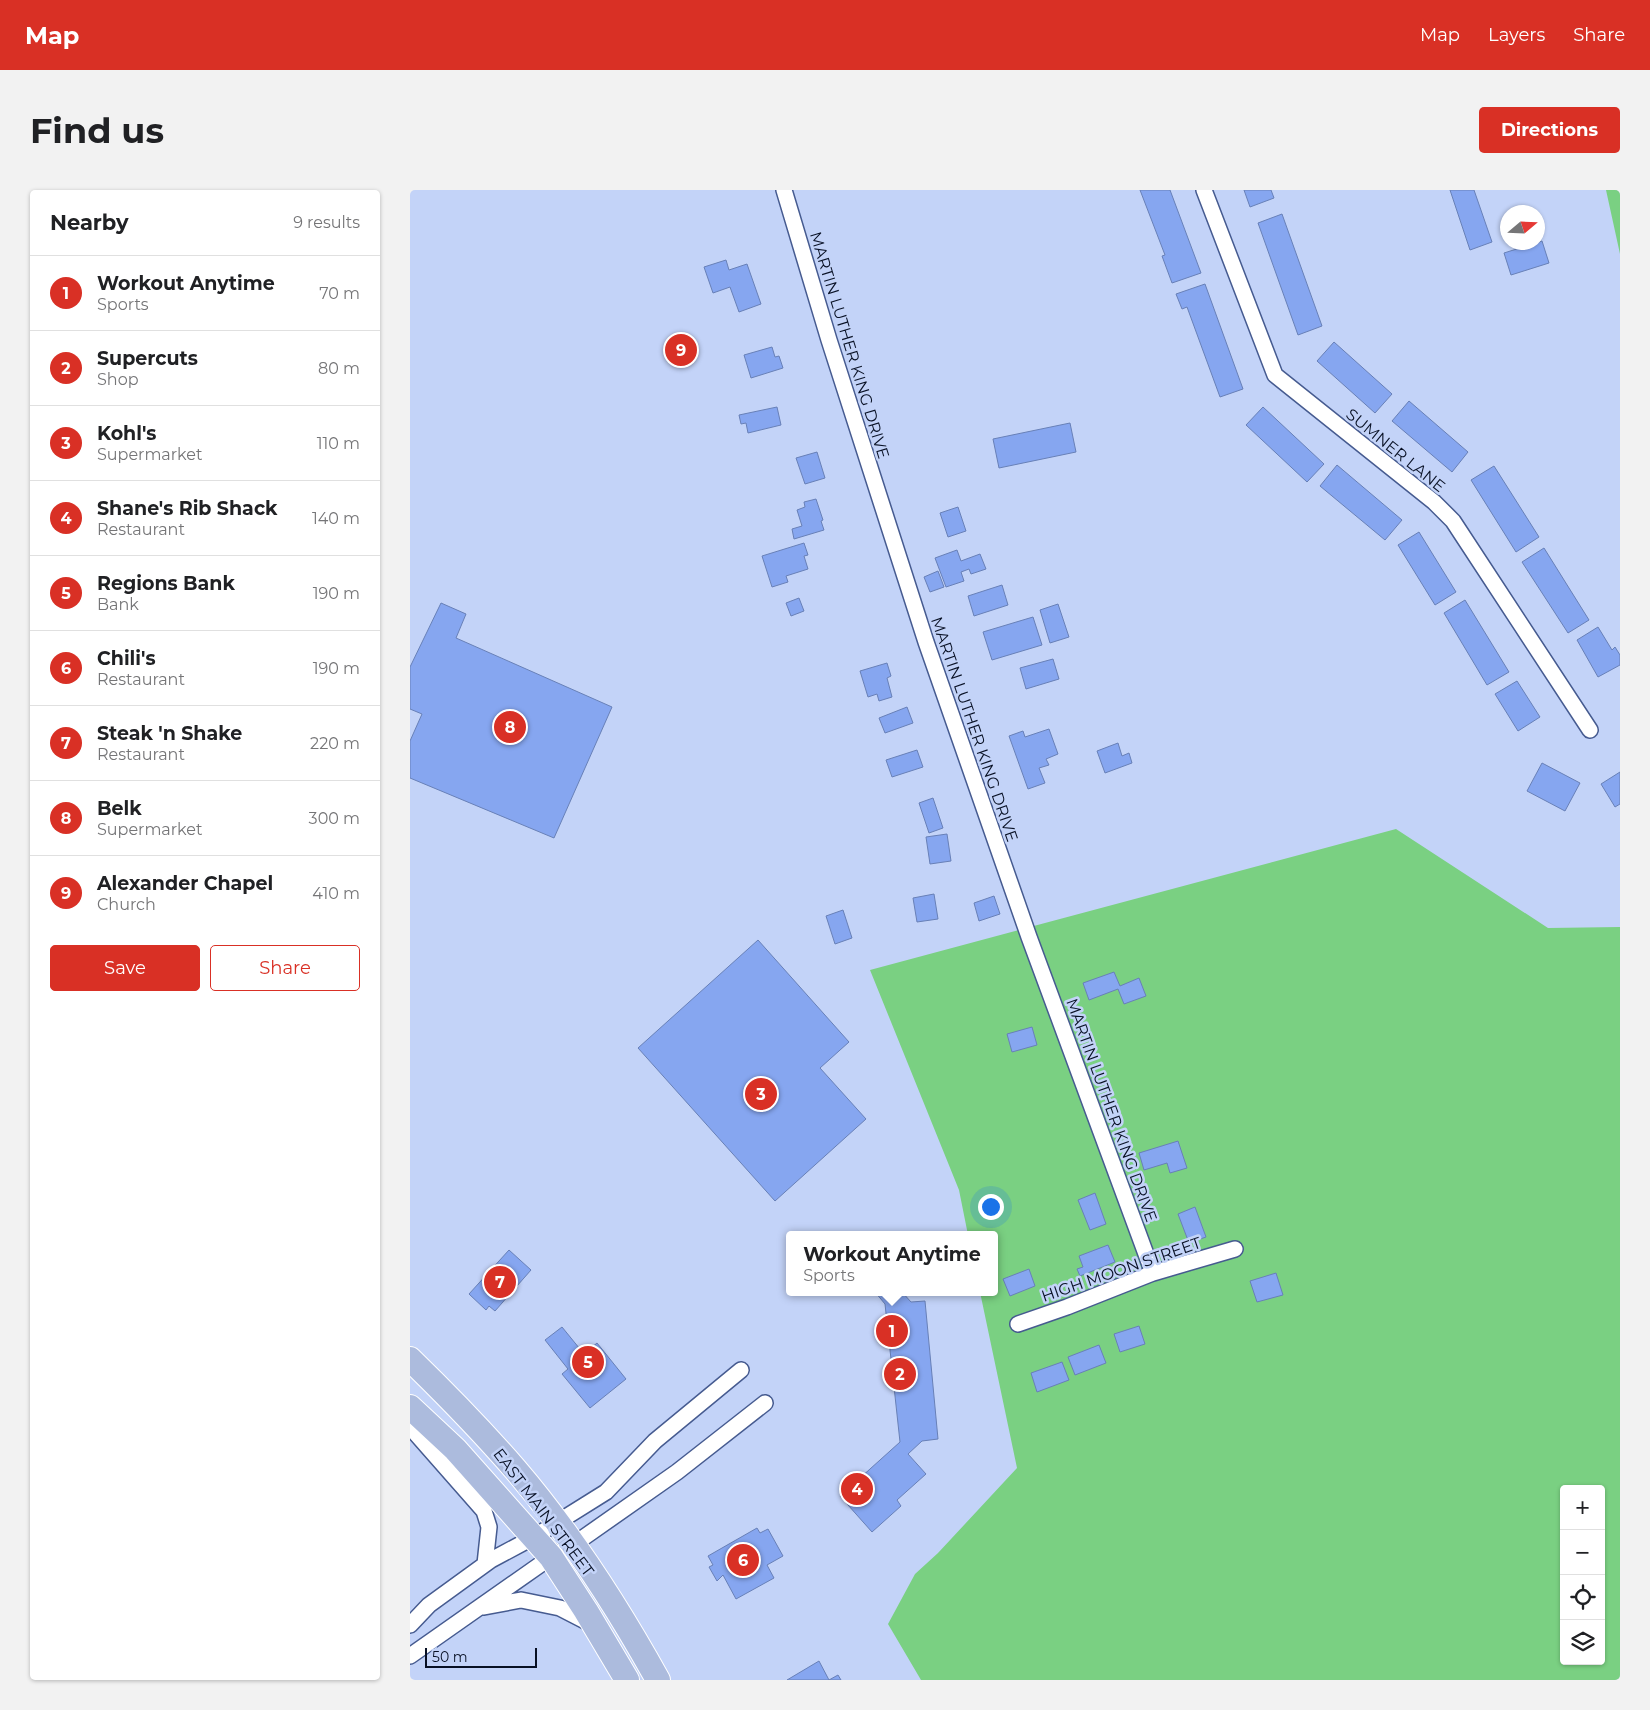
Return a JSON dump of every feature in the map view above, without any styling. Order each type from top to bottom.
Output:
[{"type":"main road","name":"EAST MAIN STREET","points":[[410,1359],[516,1470],[557,1523],[636,1640],[658,1680]]},
{"type":"main road","name":"EAST MAIN STREET","points":[[410,1406],[455,1450],[550,1557],[595,1626],[627,1680]]},
{"type":"street","name":"MARTIN LUTHER KING DRIVE","points":[[784,190],[829,340],[926,642],[1033,946],[1153,1273]]},
{"type":"street","name":"SUMNER LANE","points":[[1204,190],[1275,375],[1434,502],[1453,522],[1590,730]]},
{"type":"street","name":"HIGH MOON STREET","points":[[1018,1324],[1153,1273],[1235,1249]]},
{"type":"street","points":[[410,1625],[429,1605],[485,1564],[534,1537],[606,1492],[655,1441],[741,1370]]},
{"type":"street","points":[[410,1656],[550,1557],[572,1545],[677,1472],[764,1404]]},
{"type":"street","points":[[410,1427],[484,1511],[489,1527],[485,1564]]},
{"type":"street","points":[[478,1608],[521,1600],[560,1608],[595,1626]]},
{"type":"green space","points":[[1606,190],[1620,190],[1620,254]]},
{"type":"green space","points":[[1396,829],[1548,928],[1620,927],[1620,1680],[921,1680],[888,1624],[915,1574],[938,1553],[1017,1468],[981,1296],[998,1296],[998,1231],[967,1231],[959,1190],[870,970]]},
{"type":"building","points":[[1140,190],[1170,190],[1201,273],[1172,283],[1162,256],[1165,255]]},
{"type":"building","points":[[1244,190],[1271,190],[1274,198],[1250,207]]},
{"type":"building","points":[[1450,190],[1474,190],[1492,242],[1470,250]]},
{"type":"building","points":[[1282,214],[1322,326],[1298,335],[1258,223]]},
{"type":"building","points":[[1514,250],[1545,250],[1549,263],[1511,275],[1504,253]]},
{"type":"building","points":[[726,260],[729,270],[747,264],[761,304],[739,312],[730,287],[713,293],[704,267]]},
{"type":"building","points":[[1205,284],[1243,389],[1220,397],[1187,307],[1182,309],[1176,294]]},
{"type":"building","points":[[1334,342],[1392,394],[1375,413],[1317,361]]},
{"type":"building","points":[[772,347],[775,357],[779,356],[783,368],[751,378],[744,355]]},
{"type":"building","points":[[1409,401],[1468,452],[1452,472],[1392,421]]},
{"type":"building","points":[[777,407],[781,425],[748,433],[746,423],[741,424],[739,415]]},
{"type":"building","points":[[1263,407],[1324,464],[1307,482],[1246,425]]},
{"type":"building","points":[[1070,423],[1076,452],[999,468],[993,439]]},
{"type":"building","points":[[817,452],[825,478],[805,484],[796,458]]},
{"type":"building","points":[[1337,465],[1402,520],[1385,540],[1320,486]]},
{"type":"building","points":[[1494,466],[1539,537],[1516,552],[1471,480]]},
{"type":"building","points":[[816,499],[823,520],[821,521],[824,530],[794,539],[792,529],[802,526],[797,510],[805,507],[804,502]]},
{"type":"building","points":[[958,507],[966,531],[948,537],[940,513]]},
{"type":"building","points":[[1419,532],[1456,592],[1435,605],[1398,545]]},
{"type":"building","points":[[804,543],[808,555],[804,556],[808,569],[786,576],[788,582],[772,587],[762,556]]},
{"type":"building","points":[[1544,548],[1589,620],[1568,633],[1522,562]]},
{"type":"building","points":[[957,550],[961,561],[980,554],[986,569],[971,574],[969,569],[961,572],[964,581],[946,587],[935,558]]},
{"type":"building","points":[[938,571],[944,587],[930,592],[924,577]]},
{"type":"building","points":[[1002,585],[1008,605],[974,616],[968,596]]},
{"type":"building","points":[[799,598],[804,611],[791,616],[786,603]]},
{"type":"building","points":[[1465,600],[1509,672],[1487,685],[1444,613]]},
{"type":"building","points":[[441,603],[466,614],[456,638],[612,707],[554,838],[410,778],[410,741],[422,714],[410,709],[410,667]]},
{"type":"building","points":[[1058,604],[1069,637],[1050,643],[1040,610]]},
{"type":"building","points":[[1033,617],[1042,645],[992,660],[983,632]]},
{"type":"building","points":[[1598,627],[1612,650],[1615,647],[1620,655],[1620,665],[1598,677],[1577,640]]},
{"type":"building","points":[[1053,659],[1059,679],[1026,689],[1020,668]]},
{"type":"building","points":[[887,663],[891,676],[887,678],[892,697],[879,701],[877,694],[868,697],[860,671]]},
{"type":"building","points":[[1517,681],[1540,717],[1518,731],[1495,694]]},
{"type":"building","points":[[907,707],[913,723],[885,733],[879,718]]},
{"type":"building","points":[[1049,729],[1058,754],[1046,759],[1049,765],[1039,768],[1045,783],[1028,789],[1009,736],[1023,731],[1025,737]]},
{"type":"building","points":[[1118,743],[1122,756],[1129,753],[1132,763],[1105,773],[1097,751]]},
{"type":"building","points":[[917,750],[923,767],[892,777],[886,760]]},
{"type":"building","points":[[1542,763],[1580,783],[1565,811],[1527,791]]},
{"type":"building","points":[[1620,772],[1620,804],[1615,807],[1601,784]]},
{"type":"building","points":[[933,798],[943,828],[929,833],[919,803]]},
{"type":"building","points":[[947,834],[951,861],[930,864],[926,837]]},
{"type":"building","points":[[934,894],[938,919],[917,922],[913,898]]},
{"type":"building","points":[[994,896],[1000,914],[979,921],[974,903]]},
{"type":"building","points":[[843,910],[852,938],[835,944],[826,916]]},
{"type":"building","points":[[758,940],[849,1042],[820,1068],[866,1119],[775,1201],[638,1048]]},
{"type":"building","points":[[1114,972],[1120,986],[1139,978],[1146,996],[1124,1004],[1118,989],[1089,1000],[1083,983]]},
{"type":"building","points":[[1032,1027],[1037,1045],[1012,1052],[1007,1034]]},
{"type":"building","points":[[1178,1141],[1187,1168],[1170,1173],[1167,1163],[1144,1170],[1139,1153]]},
{"type":"building","points":[[1095,1193],[1106,1224],[1090,1230],[1078,1200]]},
{"type":"building","points":[[1195,1207],[1206,1237],[1189,1243],[1178,1214]]},
{"type":"building","points":[[1108,1245],[1115,1262],[1080,1276],[1077,1269],[1083,1267],[1079,1256]]},
{"type":"building","points":[[509,1250],[531,1270],[495,1311],[489,1306],[486,1310],[469,1294]]},
{"type":"building","points":[[1029,1269],[1035,1286],[1010,1296],[1003,1279]]},
{"type":"building","points":[[1276,1273],[1283,1295],[1257,1302],[1250,1281]]},
{"type":"building","points":[[878,1296],[906,1296],[911,1302],[925,1301],[938,1439],[922,1441],[908,1454],[926,1474],[897,1500],[901,1506],[872,1532],[840,1496],[900,1442],[885,1304]]},
{"type":"building","points":[[1139,1326],[1145,1344],[1120,1352],[1114,1334]]},
{"type":"building","points":[[562,1327],[584,1354],[597,1343],[626,1379],[590,1408],[562,1374],[568,1369],[545,1340]]},
{"type":"building","points":[[1099,1345],[1106,1363],[1075,1375],[1068,1357]]},
{"type":"building","points":[[1062,1362],[1069,1380],[1037,1392],[1031,1373]]},
{"type":"building","points":[[757,1528],[760,1533],[768,1529],[783,1556],[767,1565],[774,1578],[736,1599],[723,1575],[717,1581],[709,1567],[713,1565],[708,1556]]},
{"type":"building","points":[[819,1661],[829,1680],[787,1680]]},
{"type":"building","points":[[838,1675],[841,1680],[829,1680]]},
{"type":"place","name":"Alexander Chapel","points":[[681,350]]},
{"type":"place","name":"Belk","points":[[510,727]]},
{"type":"place","name":"Kohl's","points":[[761,1094]]},
{"type":"place","name":"Steak 'n Shake","points":[[500,1282]]},
{"type":"place","name":"Workout Anytime","points":[[892,1331]]},
{"type":"place","name":"Regions Bank","points":[[588,1362]]},
{"type":"place","name":"Supercuts","points":[[900,1374]]},
{"type":"place","name":"Shane's Rib Shack","points":[[857,1489]]},
{"type":"place","name":"Chili's","points":[[743,1560]]}]
